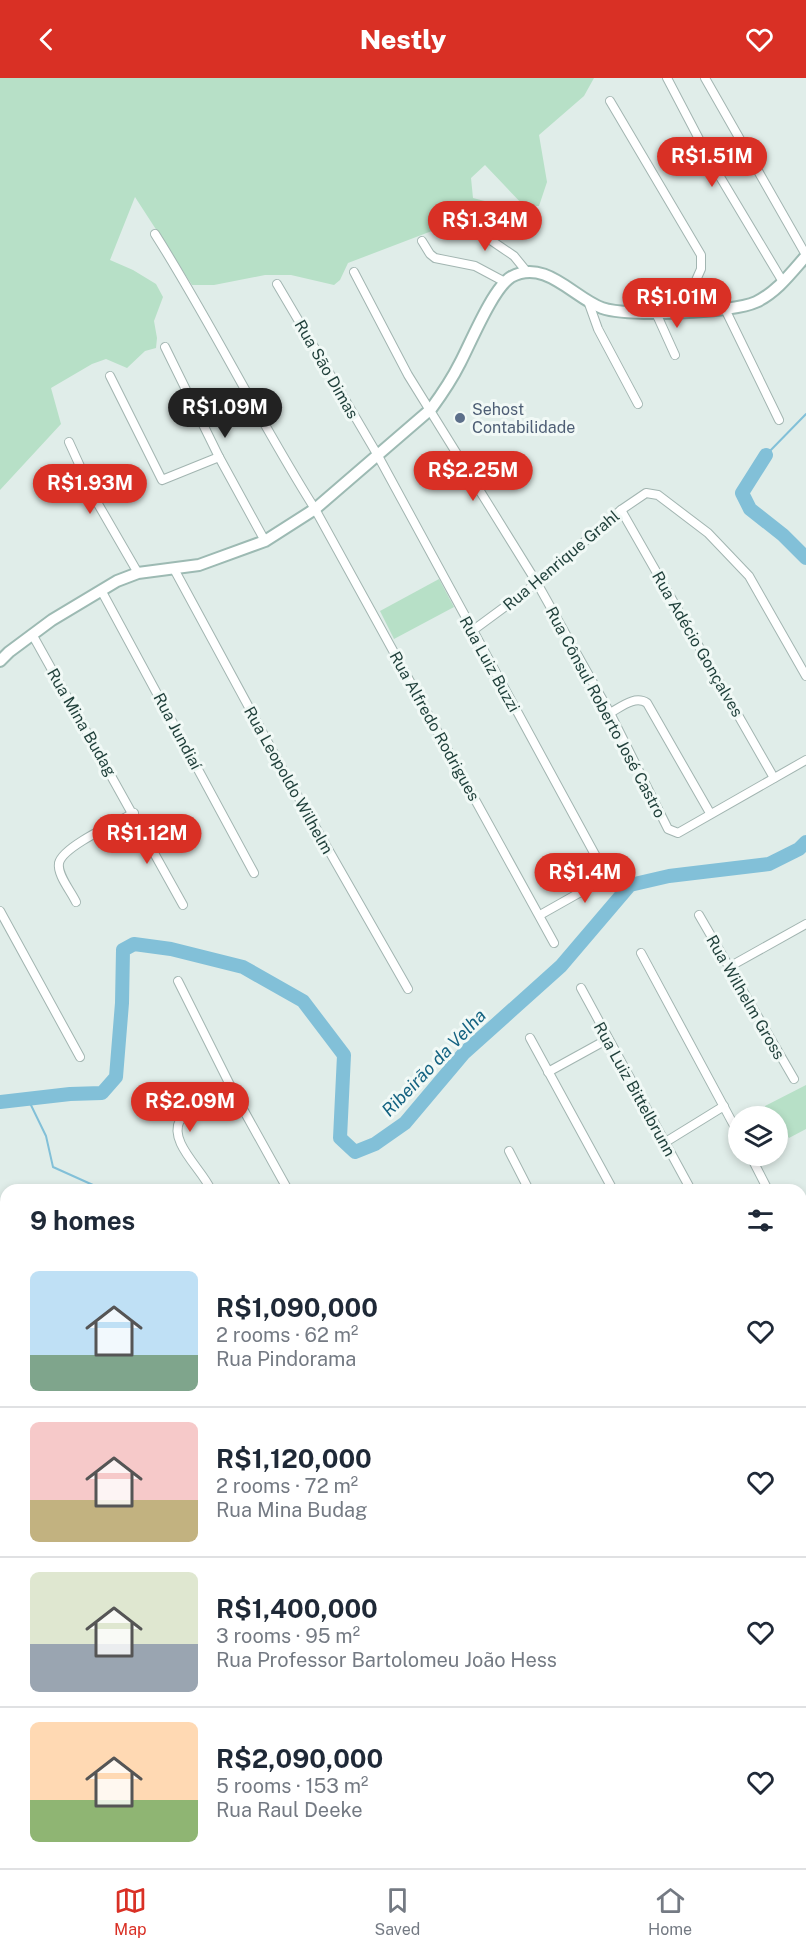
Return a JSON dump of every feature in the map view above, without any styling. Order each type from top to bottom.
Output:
[{"type":"main road","points":[[0,661],[32,634],[117,581],[138,573],[199,565],[265,541],[315,509],[430,409],[448,384],[497,292],[510,278],[527,272],[541,274],[557,280],[603,309],[616,312],[656,313],[725,309],[745,307],[774,291],[806,256]]},
{"type":"street","points":[[667,78],[710,160],[783,282]]},
{"type":"street","points":[[705,78],[806,256]]},
{"type":"street","points":[[610,101],[701,255],[701,269],[682,312]]},
{"type":"street","points":[[472,209],[492,241],[514,256],[527,272]]},
{"type":"street","name":"Rua Alfredo Rodrigues","points":[[155,234],[200,308],[287,465],[315,509],[554,943]]},
{"type":"street","points":[[422,241],[430,255],[435,258],[475,266],[505,282]]},
{"type":"street","name":"Rua Cônsul Roberto José Castro","points":[[354,272],[408,375],[537,583],[610,713],[669,829],[678,833],[806,760]]},
{"type":"street","name":"Rua São Dimas","points":[[277,284],[376,454]]},
{"type":"street","points":[[588,301],[598,329],[638,404]]},
{"type":"street","points":[[725,309],[779,420]]},
{"type":"street","points":[[656,313],[675,355]]},
{"type":"street","points":[[165,347],[219,457],[265,541]]},
{"type":"street","points":[[111,376],[162,480],[219,457]]},
{"type":"street","points":[[69,442],[94,497],[138,573]]},
{"type":"street","name":"Rua Luiz Buzzi","points":[[376,454],[605,873],[602,880],[540,915]]},
{"type":"street","name":"Rua Henrique Grahl","points":[[472,631],[537,583],[621,510],[646,493],[652,493],[658,495],[708,533],[749,576],[806,676]]},
{"type":"street","name":"Rua Adécio Gonçalves","points":[[621,510],[774,778]]},
{"type":"street","name":"Rua Leopoldo Wilhelm","points":[[174,569],[284,772],[408,989]]},
{"type":"street","name":"Rua Jundiaí","points":[[101,590],[254,873]]},
{"type":"street","name":"Rua Mina Budag","points":[[32,634],[134,813],[183,905]]},
{"type":"street","points":[[610,713],[634,700],[647,703],[710,813]]},
{"type":"street","points":[[76,902],[59,871],[59,861],[75,845],[134,813]]},
{"type":"street","points":[[0,911],[80,1057]]},
{"type":"street","name":"Rua Wilhelm Gross","points":[[699,915],[794,1079]]},
{"type":"street","points":[[729,967],[806,924]]},
{"type":"street","points":[[641,953],[728,1115]]},
{"type":"street","points":[[178,981],[233,1091],[285,1184]]},
{"type":"street","name":"Rua Luiz Bittelbrunn","points":[[581,988],[688,1184]]},
{"type":"street","points":[[530,1038],[610,1184]]},
{"type":"street","points":[[548,1072],[608,1039]]},
{"type":"street","points":[[207,1184],[180,1144],[177,1126],[180,1120],[233,1091]]},
{"type":"street","points":[[664,1143],[723,1106]]},
{"type":"street","points":[[508,1151],[526,1184]]},
{"type":"street","points":[[756,1166],[765,1184]]},
{"type":"green space","points":[[0,78],[594,78],[584,96],[539,135],[547,182],[539,206],[524,206],[485,165],[471,178],[473,198],[500,205],[348,263],[340,280],[334,285],[291,275],[265,275],[214,285],[192,285],[135,197],[110,260],[156,284],[163,297],[154,321],[156,348],[145,351],[127,368],[106,359],[92,364],[51,388],[61,424],[0,490]]},
{"type":"green space","points":[[439,579],[454,607],[394,639],[380,611]]},
{"type":"green space","points":[[806,1085],[806,1129],[789,1138],[788,1106],[765,1106]]},
{"type":"waterway","name":"Ribeirão da Velha","points":[[766,455],[806,414]]},
{"type":"waterway","name":"Ribeirão da Velha","points":[[766,455],[742,493],[750,509],[783,535],[806,558]]},
{"type":"waterway","name":"Ribeirão da Velha","points":[[0,1102],[70,1094],[102,1093],[116,1077],[122,1003],[123,950],[134,944],[171,949],[243,967],[303,1001],[344,1055],[340,1138],[355,1152],[375,1144],[405,1123],[464,1053],[561,966],[630,885],[669,876],[769,864],[799,849],[806,842]]},
{"type":"waterway","points":[[28,1099],[46,1136],[53,1167],[91,1184]]},
{"type":"place","name":"Sehost Contabilidade","points":[[460,418]]}]
